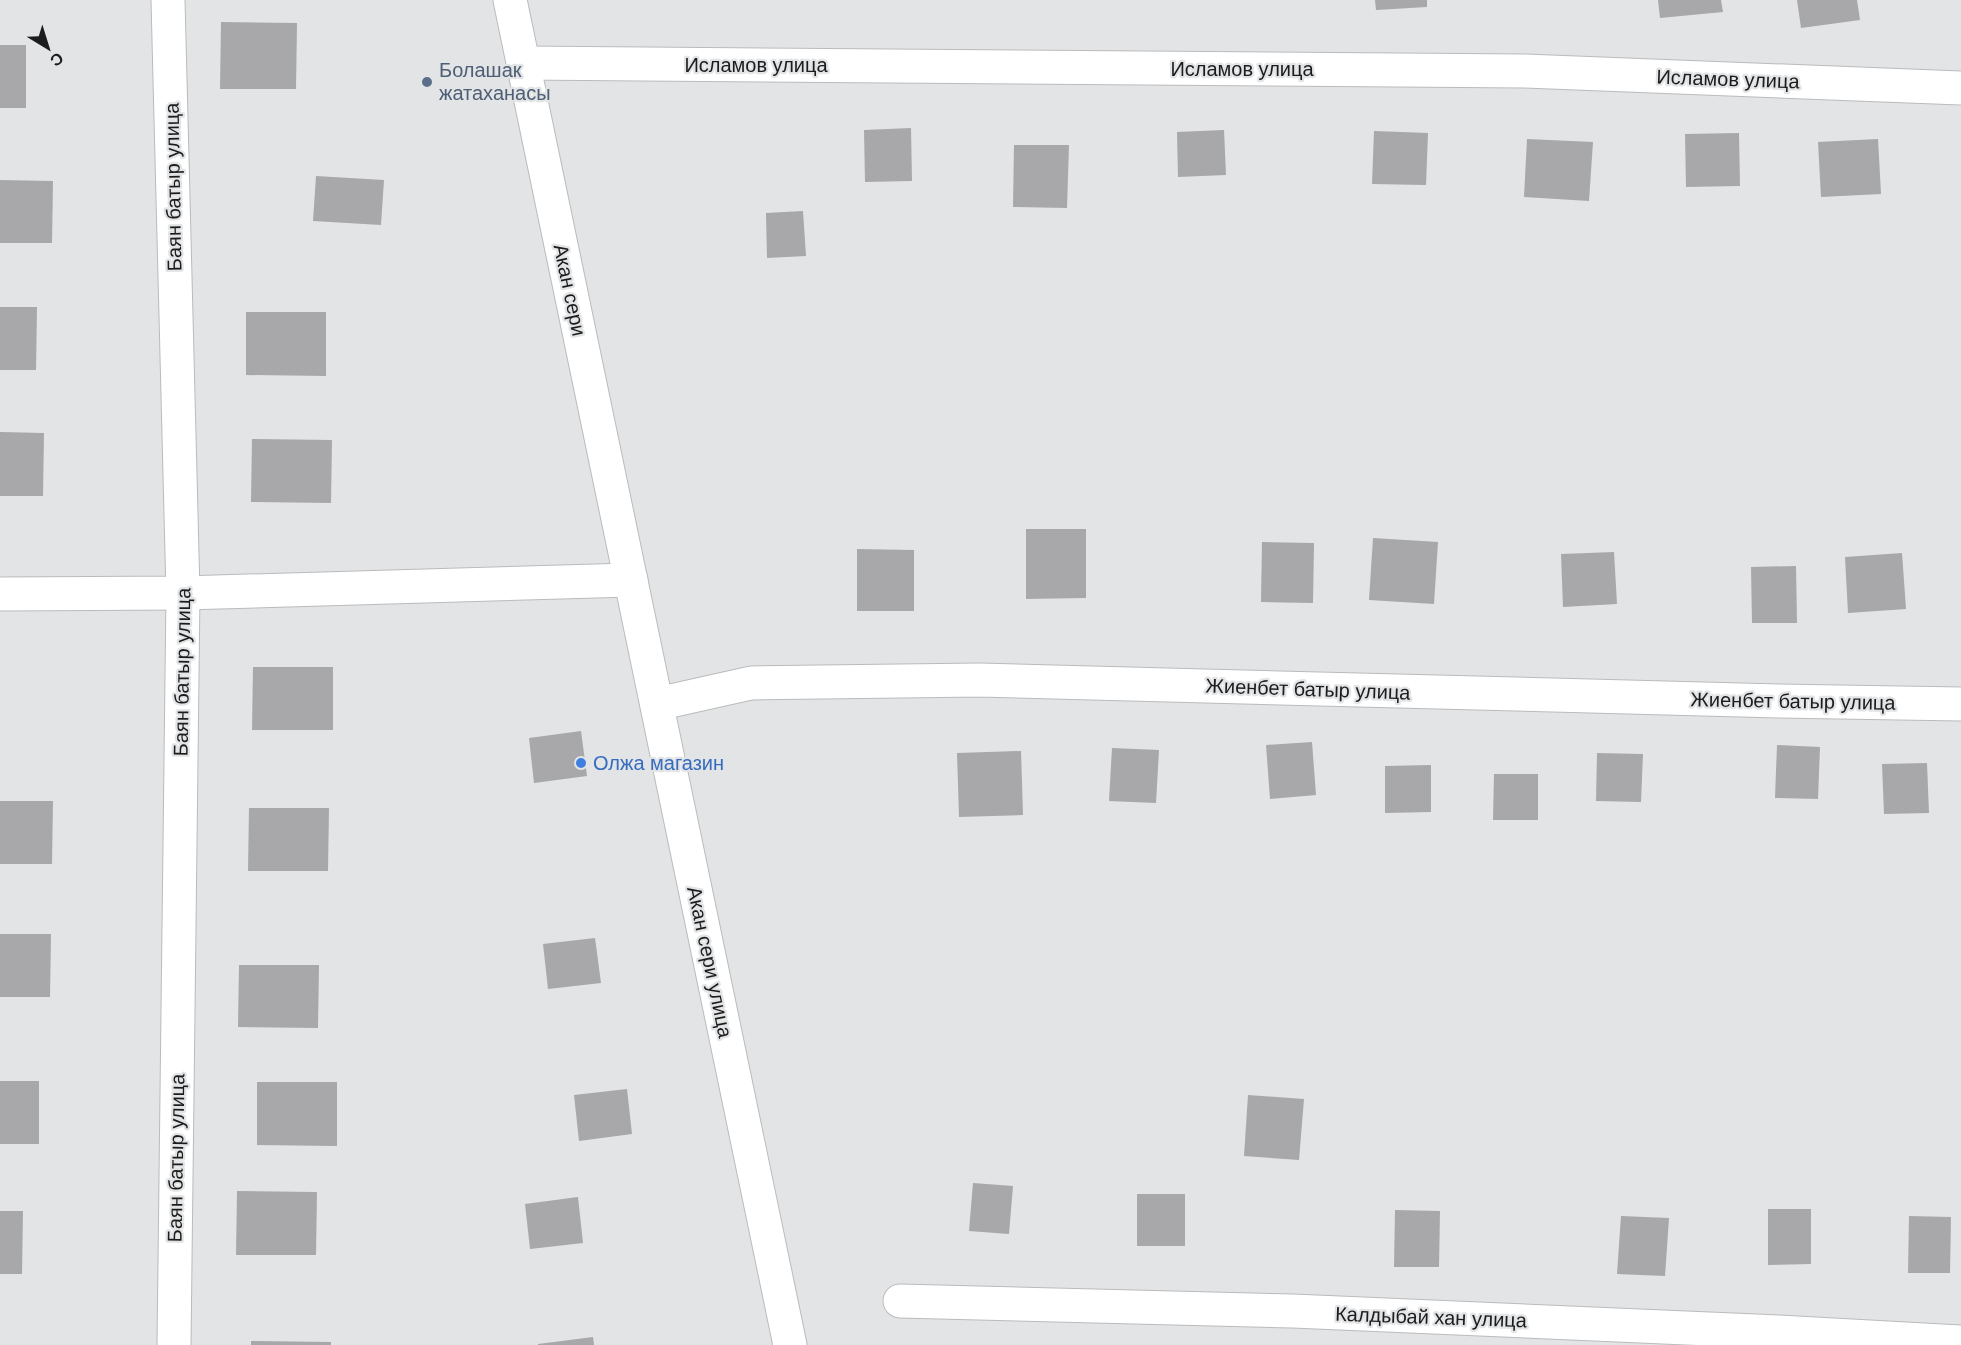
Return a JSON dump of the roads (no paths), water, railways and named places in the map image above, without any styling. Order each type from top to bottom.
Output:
[{"type":"street","name":"Баян батыр улица","points":[[168,0],[183,593],[174,1345]]},
{"type":"street","name":"Акан сери","points":[[510,0],[630,580]]},
{"type":"street","name":"Исламов улица","points":[[523,63],[1525,71],[1961,88]]},
{"type":"street","points":[[0,594],[183,593],[630,580]]},
{"type":"street","name":"Акан сери улица","points":[[630,580],[790,1345]]},
{"type":"street","name":"Жиенбет батыр улица","points":[[657,704],[751,683],[979,680],[1961,704]]},
{"type":"street","name":"Калдыбай хан улица","points":[[900,1301],[1317,1312],[1767,1331],[1961,1342]]},
{"type":"place","name":"Болашак жатаханасы","points":[[427,82]]},
{"type":"place","name":"Олжа магазин","points":[[581,763]]}]
